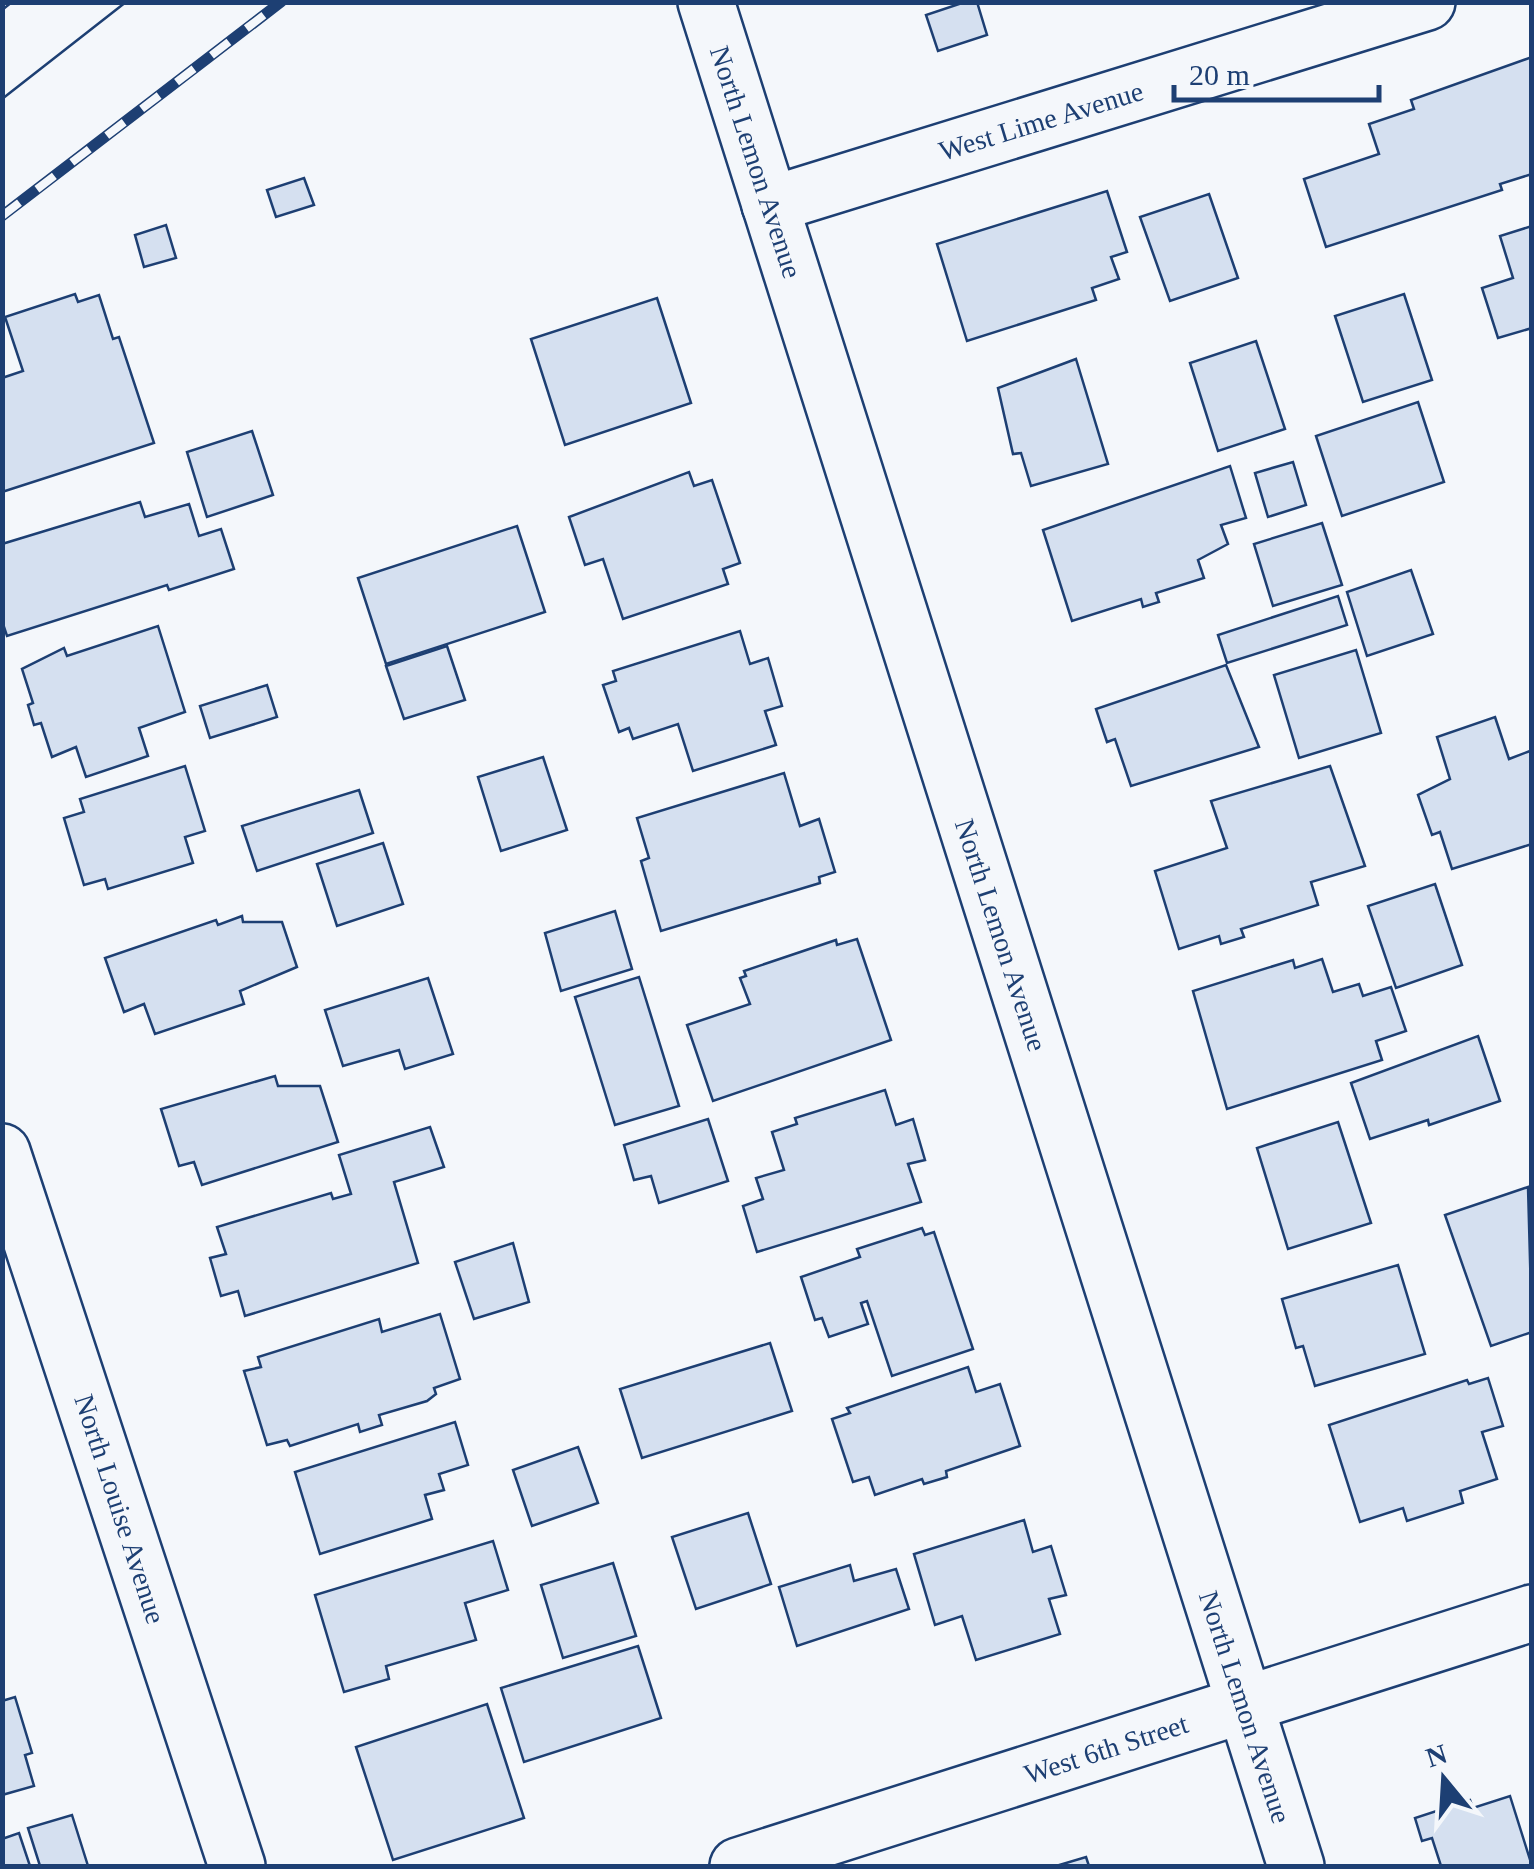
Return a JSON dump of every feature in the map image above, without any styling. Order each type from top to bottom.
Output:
[{"type":"street","name":"North Lemon Avenue","points":[[706,2],[1296,1866]]},
{"type":"street","name":"West Lime Avenue","points":[[770,205],[1426,2]]},
{"type":"street","name":"North Louise Avenue","points":[[2,1152],[236,1866]]},
{"type":"street","name":"West 6th Street","points":[[738,1866],[1532,1614]]},
{"type":"building","points":[[977,2],[987,35],[938,51],[926,15]]},
{"type":"building","points":[[1532,57],[1532,174],[1500,184],[1502,190],[1326,247],[1304,179],[1379,154],[1369,124],[1414,109],[1411,100]]},
{"type":"building","points":[[304,178],[314,205],[276,217],[267,190]]},
{"type":"building","points":[[1107,191],[1127,252],[1111,257],[1119,279],[1092,288],[1096,300],[967,341],[937,244]]},
{"type":"building","points":[[1209,194],[1238,278],[1170,301],[1140,217]]},
{"type":"building","points":[[166,225],[176,258],[144,267],[135,235]]},
{"type":"building","points":[[1532,226],[1532,328],[1498,338],[1482,288],[1513,278],[1500,236]]},
{"type":"building","points":[[75,294],[78,302],[99,295],[113,339],[119,337],[154,443],[2,492],[2,378],[23,371],[5,317]]},
{"type":"building","points":[[1404,294],[1432,380],[1363,402],[1335,316]]},
{"type":"building","points":[[657,298],[691,403],[565,445],[531,339]]},
{"type":"building","points":[[1256,341],[1285,429],[1218,451],[1190,363]]},
{"type":"building","points":[[1076,359],[1108,464],[1031,486],[1021,453],[1013,454],[998,388]]},
{"type":"building","points":[[1418,402],[1444,482],[1342,516],[1316,436]]},
{"type":"building","points":[[252,431],[273,495],[207,517],[187,452]]},
{"type":"building","points":[[1293,462],[1306,505],[1268,517],[1255,473]]},
{"type":"building","points":[[1230,466],[1246,518],[1221,525],[1228,544],[1198,560],[1204,578],[1156,593],[1159,602],[1143,607],[1141,599],[1072,621],[1043,530]]},
{"type":"building","points":[[689,472],[694,486],[712,480],[740,563],[723,569],[728,584],[623,619],[603,559],[585,565],[569,517]]},
{"type":"building","points":[[140,502],[145,517],[189,504],[199,536],[221,529],[234,569],[169,590],[167,585],[7,636],[2,621],[2,544]]},
{"type":"building","points":[[1322,523],[1342,585],[1273,606],[1254,544]]},
{"type":"building","points":[[517,526],[545,612],[386,664],[358,578]]},
{"type":"building","points":[[1411,570],[1433,634],[1367,656],[1347,592]]},
{"type":"building","points":[[1338,596],[1347,625],[1227,663],[1218,635]]},
{"type":"building","points":[[158,626],[185,712],[139,728],[148,756],[86,777],[76,747],[52,757],[41,723],[34,725],[28,705],[33,703],[22,669],[64,648],[67,656]]},
{"type":"building","points":[[740,631],[750,664],[768,658],[782,706],[765,711],[776,745],[693,771],[678,724],[633,739],[629,728],[619,732],[603,685],[616,681],[613,671]]},
{"type":"building","points":[[447,646],[465,700],[404,719],[386,666]]},
{"type":"building","points":[[1356,650],[1381,733],[1299,758],[1274,675]]},
{"type":"building","points":[[1226,665],[1259,747],[1131,786],[1115,739],[1107,742],[1096,709]]},
{"type":"building","points":[[267,685],[277,717],[210,738],[200,706]]},
{"type":"building","points":[[1495,717],[1509,759],[1530,751],[1532,757],[1532,844],[1452,869],[1440,832],[1432,835],[1418,795],[1450,779],[1437,737]]},
{"type":"building","points":[[543,757],[567,830],[501,851],[478,777]]},
{"type":"building","points":[[185,766],[205,831],[185,837],[193,863],[108,889],[105,879],[84,885],[64,818],[84,812],[80,799]]},
{"type":"building","points":[[1330,766],[1365,866],[1311,882],[1318,905],[1241,929],[1244,937],[1221,944],[1219,936],[1179,949],[1155,871],[1227,848],[1211,801]]},
{"type":"building","points":[[784,773],[800,826],[819,819],[835,872],[819,877],[820,883],[661,931],[641,861],[649,858],[637,818]]},
{"type":"building","points":[[359,790],[373,833],[257,871],[242,826]]},
{"type":"building","points":[[383,843],[403,904],[337,926],[317,864]]},
{"type":"building","points":[[1435,884],[1462,965],[1396,988],[1368,906]]},
{"type":"building","points":[[615,911],[632,969],[561,991],[545,933]]},
{"type":"building","points":[[242,916],[243,922],[282,922],[297,967],[240,991],[244,1004],[155,1034],[144,1004],[124,1012],[105,958],[216,920],[218,925]]},
{"type":"building","points":[[857,939],[891,1040],[713,1101],[687,1025],[750,1004],[740,978],[746,976],[744,971],[836,940],[837,945]]},
{"type":"building","points":[[1322,959],[1333,992],[1359,984],[1363,996],[1391,987],[1406,1031],[1376,1041],[1382,1060],[1227,1109],[1193,991],[1293,960],[1295,968]]},
{"type":"building","points":[[639,977],[679,1106],[615,1125],[575,997]]},
{"type":"building","points":[[428,978],[453,1054],[405,1069],[399,1050],[343,1066],[325,1010]]},
{"type":"building","points":[[1478,1036],[1500,1101],[1429,1125],[1428,1120],[1370,1139],[1351,1083]]},
{"type":"building","points":[[275,1076],[278,1086],[320,1086],[338,1142],[202,1185],[194,1162],[179,1166],[161,1109]]},
{"type":"building","points":[[885,1090],[896,1125],[913,1119],[925,1160],[908,1164],[921,1202],[757,1252],[743,1206],[763,1199],[756,1178],[784,1170],[772,1132],[797,1124],[795,1118]]},
{"type":"building","points":[[708,1119],[728,1181],[659,1203],[651,1176],[634,1180],[624,1145]]},
{"type":"building","points":[[1338,1122],[1371,1223],[1288,1249],[1257,1148]]},
{"type":"building","points":[[430,1127],[444,1167],[394,1182],[418,1263],[245,1316],[238,1291],[221,1296],[210,1258],[226,1254],[217,1227],[331,1193],[333,1199],[351,1194],[339,1155]]},
{"type":"building","points":[[1528,1187],[1532,1332],[1491,1346],[1445,1215]]},
{"type":"building","points":[[922,1228],[925,1235],[934,1232],[973,1349],[892,1376],[867,1301],[861,1303],[868,1324],[829,1337],[822,1318],[815,1320],[801,1277],[860,1257],[857,1249]]},
{"type":"building","points":[[513,1243],[529,1302],[474,1319],[455,1262]]},
{"type":"building","points":[[1398,1265],[1425,1354],[1315,1386],[1303,1346],[1296,1348],[1282,1299]]},
{"type":"building","points":[[440,1314],[460,1379],[434,1388],[436,1394],[427,1401],[379,1415],[382,1425],[360,1432],[358,1424],[290,1446],[287,1440],[267,1445],[244,1371],[261,1367],[258,1357],[379,1319],[382,1332]]},
{"type":"building","points":[[770,1343],[792,1411],[642,1458],[620,1389]]},
{"type":"building","points":[[968,1367],[976,1392],[1000,1384],[1020,1446],[946,1471],[947,1477],[924,1484],[922,1479],[875,1495],[869,1477],[853,1482],[832,1419],[850,1413],[847,1408]]},
{"type":"building","points":[[1488,1378],[1503,1426],[1482,1432],[1497,1479],[1460,1491],[1463,1503],[1407,1521],[1403,1508],[1360,1522],[1329,1425],[1467,1380],[1469,1384]]},
{"type":"building","points":[[455,1422],[468,1465],[439,1474],[444,1490],[425,1495],[432,1519],[320,1554],[295,1472]]},
{"type":"building","points":[[578,1447],[598,1503],[532,1526],[513,1470]]},
{"type":"building","points":[[748,1513],[771,1584],[696,1609],[672,1537]]},
{"type":"building","points":[[1024,1520],[1033,1552],[1051,1546],[1066,1595],[1049,1599],[1060,1634],[976,1660],[962,1616],[935,1625],[914,1554]]},
{"type":"building","points":[[493,1541],[508,1590],[465,1603],[476,1640],[386,1666],[389,1679],[344,1692],[315,1595]]},
{"type":"building","points":[[613,1563],[636,1636],[563,1658],[541,1585]]},
{"type":"building","points":[[850,1565],[854,1581],[896,1569],[909,1609],[797,1646],[779,1587]]},
{"type":"building","points":[[638,1646],[661,1718],[524,1762],[501,1688]]},
{"type":"building","points":[[15,1697],[32,1753],[25,1755],[34,1786],[2,1795],[2,1701]]},
{"type":"building","points":[[487,1704],[524,1818],[393,1860],[356,1747]]},
{"type":"building","points":[[1510,1796],[1532,1866],[1441,1866],[1432,1838],[1422,1841],[1415,1818],[1470,1800],[1473,1808]]},
{"type":"building","points":[[72,1815],[88,1866],[40,1866],[28,1828]]},
{"type":"building","points":[[19,1833],[30,1866],[2,1866],[2,1839]]},
{"type":"building","points":[[1086,1857],[1089,1866],[1056,1866]]},
{"type":"tram line","points":[[2,10],[12,2]]},
{"type":"tram line","points":[[2,99],[126,2]]},
{"type":"railway","points":[[2,216],[281,2]]}]
